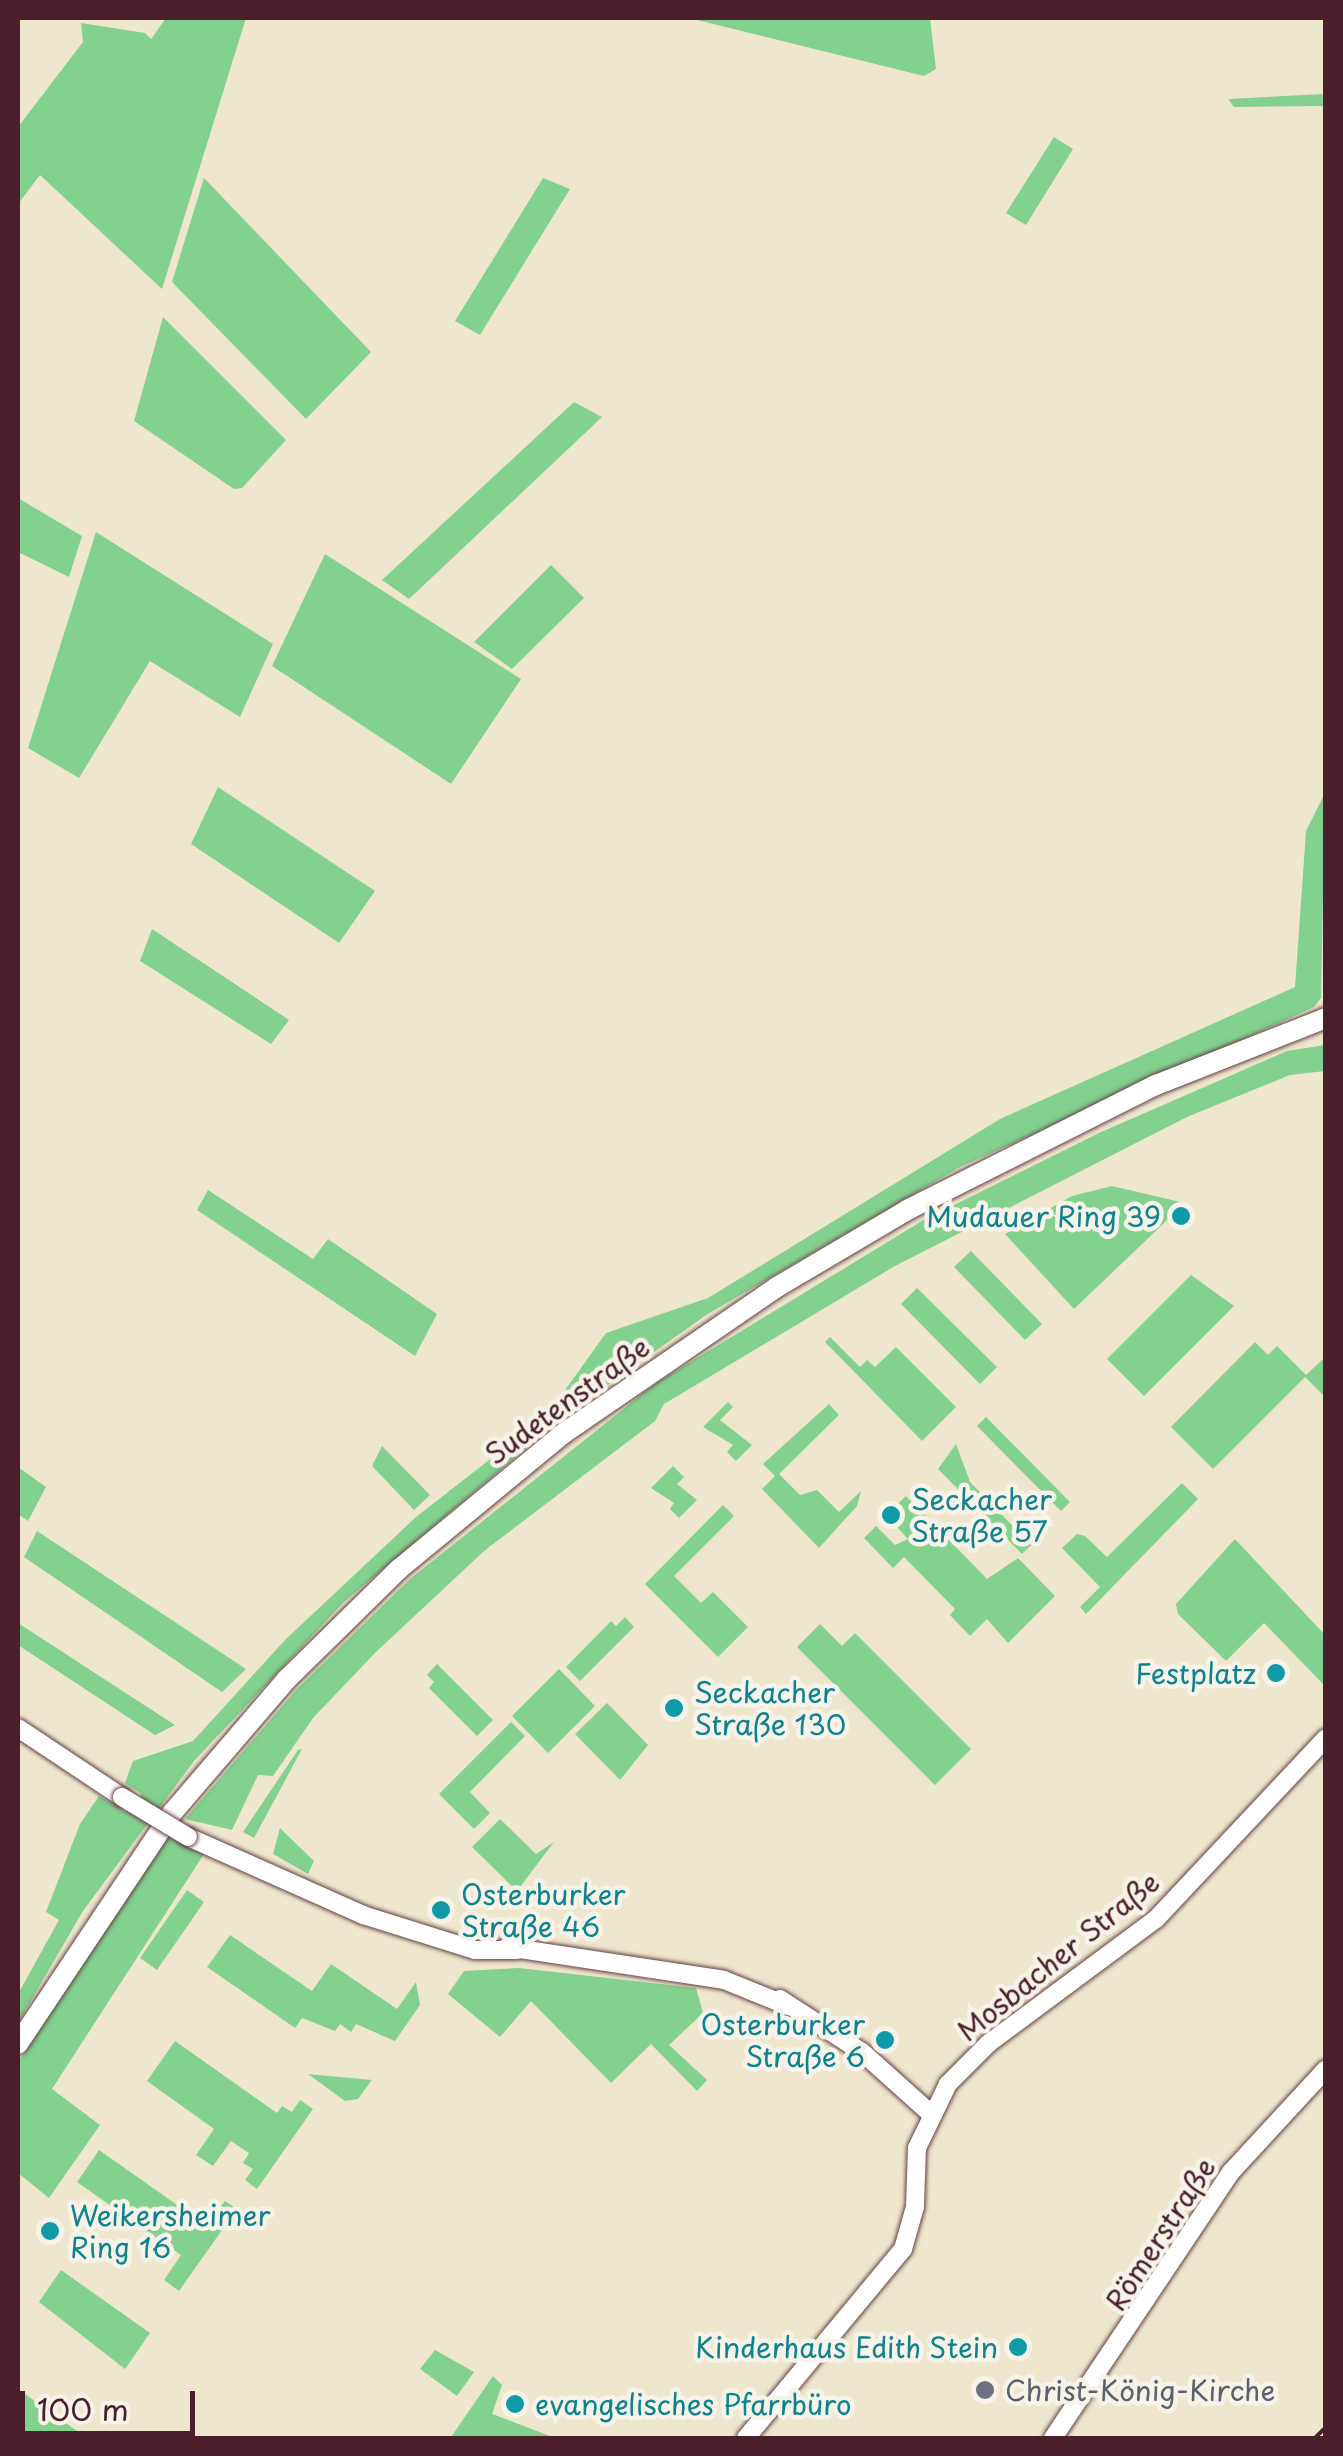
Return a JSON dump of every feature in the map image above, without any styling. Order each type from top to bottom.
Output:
[{"type":"main road","name":"Sudetenstraße","points":[[18,2044],[121,1883],[227,1746],[342,1624],[480,1499],[672,1356],[909,1209],[1062,1129],[1326,1018]]},
{"type":"main road","points":[[1294,1029],[1326,1033]]},
{"type":"street","points":[[18,1728],[188,1837],[352,1912],[453,1942],[477,1939],[516,1950],[709,1977],[765,1996],[862,2052],[930,2112]]},
{"type":"street","name":"Mosbacher Straße","points":[[746,2438],[903,2249],[916,2207],[917,2148],[930,2112],[989,2044],[1156,1919],[1326,1738]]},
{"type":"street","name":"Römerstraße","points":[[1053,2438],[1231,2172],[1326,2069]]},
{"type":"green space","points":[[166,18],[246,18],[162,289],[40,175],[18,204],[18,127],[83,42],[81,23],[145,33],[151,39]]},
{"type":"green space","points":[[689,18],[930,18],[936,69],[924,76]]},
{"type":"green space","points":[[1322,94],[1325,106],[1234,107],[1228,99]]},
{"type":"green space","points":[[1054,137],[1073,149],[1026,225],[1006,213]]},
{"type":"green space","points":[[204,178],[371,352],[306,419],[172,282]]},
{"type":"green space","points":[[543,178],[570,189],[480,335],[455,321]]},
{"type":"green space","points":[[163,317],[286,440],[242,488],[234,489],[134,421]]},
{"type":"green space","points":[[574,402],[602,417],[409,599],[382,580]]},
{"type":"green space","points":[[18,498],[82,536],[69,577],[18,552]]},
{"type":"green space","points":[[96,532],[273,644],[240,717],[150,661],[79,778],[28,748]]},
{"type":"green space","points":[[325,554],[521,679],[451,784],[272,666]]},
{"type":"green space","points":[[551,565],[584,598],[512,669],[474,642]]},
{"type":"green space","points":[[218,787],[375,891],[339,943],[191,844]]},
{"type":"green space","points":[[1325,793],[1321,998],[1314,1007],[960,1167],[706,1315],[559,1420],[344,1602],[194,1761],[83,1911],[18,2023],[18,1994],[59,1920],[46,1912],[80,1824],[99,1796],[126,1812],[142,1794],[125,1783],[133,1761],[193,1741],[285,1640],[416,1517],[548,1414],[606,1333],[708,1298],[1000,1119],[1295,987],[1306,831]]},
{"type":"green space","points":[[152,929],[289,1020],[271,1044],[140,961]]},
{"type":"green space","points":[[1325,1045],[1325,1071],[1290,1075],[1187,1117],[895,1266],[664,1404],[655,1421],[484,1551],[376,1652],[313,1718],[273,1776],[258,1775],[232,1830],[185,1819],[297,1689],[410,1579],[656,1383],[922,1221],[1099,1133],[1287,1051]]},
{"type":"green space","points":[[1112,1186],[1185,1203],[1074,1309],[1005,1234],[1072,1196]]},
{"type":"green space","points":[[208,1190],[313,1259],[328,1239],[437,1314],[415,1356],[197,1210]]},
{"type":"green space","points":[[971,1251],[1042,1324],[1025,1340],[954,1267]]},
{"type":"green space","points":[[1191,1275],[1234,1306],[1144,1396],[1107,1359]]},
{"type":"green space","points":[[917,1288],[997,1367],[980,1384],[901,1304]]},
{"type":"green space","points":[[830,1337],[860,1367],[867,1360],[875,1367],[896,1347],[956,1407],[922,1441],[825,1342]]},
{"type":"green space","points":[[1255,1342],[1268,1355],[1277,1346],[1306,1375],[1325,1357],[1325,1397],[1305,1377],[1213,1469],[1171,1427]]},
{"type":"green space","points":[[728,1402],[733,1407],[720,1420],[752,1445],[736,1461],[727,1452],[733,1445],[703,1427]]},
{"type":"green space","points":[[829,1404],[839,1415],[779,1474],[800,1495],[817,1490],[839,1512],[861,1491],[857,1506],[819,1548],[762,1489],[775,1476],[763,1464]]},
{"type":"green space","points":[[986,1417],[1070,1502],[1061,1511],[977,1426]]},
{"type":"green space","points":[[956,1444],[970,1482],[1031,1545],[1022,1554],[938,1469]]},
{"type":"green space","points":[[382,1446],[430,1495],[414,1510],[372,1466]]},
{"type":"green space","points":[[673,1466],[684,1477],[677,1484],[697,1500],[679,1518],[670,1509],[674,1503],[651,1488]]},
{"type":"green space","points":[[18,1467],[46,1487],[28,1521],[18,1514]]},
{"type":"green space","points":[[1182,1483],[1198,1499],[1086,1614],[1080,1607],[1100,1587],[1062,1548],[1077,1534],[1085,1536],[1107,1557]]},
{"type":"green space","points":[[906,1496],[987,1579],[1018,1558],[1055,1596],[1008,1643],[987,1619],[970,1636],[950,1615],[955,1609],[904,1557],[893,1568],[864,1538],[876,1526],[895,1545],[908,1539],[886,1515]]},
{"type":"green space","points":[[723,1505],[734,1516],[674,1576],[701,1603],[713,1592],[748,1627],[718,1657],[645,1584]]},
{"type":"green space","points":[[37,1531],[246,1669],[222,1692],[24,1557]]},
{"type":"green space","points":[[1235,1539],[1325,1635],[1325,1686],[1264,1623],[1226,1661],[1178,1614],[1176,1604]]},
{"type":"green space","points":[[625,1617],[634,1627],[580,1681],[566,1667],[611,1621],[616,1626]]},
{"type":"green space","points":[[18,1623],[175,1725],[155,1735],[18,1645]]},
{"type":"green space","points":[[820,1624],[842,1646],[855,1633],[971,1749],[935,1785],[797,1647]]},
{"type":"green space","points":[[437,1664],[493,1720],[477,1736],[429,1688],[434,1682],[427,1675]]},
{"type":"green space","points":[[559,1669],[595,1706],[548,1753],[512,1716]]},
{"type":"green space","points":[[607,1703],[648,1745],[620,1780],[575,1734]]},
{"type":"green space","points":[[511,1722],[525,1736],[470,1792],[490,1813],[474,1829],[439,1794]]},
{"type":"green space","points":[[302,1749],[254,1838],[243,1832],[298,1750]]},
{"type":"green space","points":[[500,1819],[536,1854],[554,1842],[517,1891],[472,1847]]},
{"type":"green space","points":[[280,1828],[314,1861],[308,1874],[273,1854]]},
{"type":"green space","points":[[167,1835],[204,1854],[52,2089],[100,2125],[49,2198],[18,2173],[18,2062]]},
{"type":"green space","points":[[187,1890],[204,1902],[157,1970],[140,1958]]},
{"type":"green space","points":[[230,1935],[312,1991],[331,1964],[397,2009],[416,1982],[420,2005],[395,2041],[356,2024],[351,2032],[340,2024],[335,2031],[302,2018],[295,2028],[207,1967]]},
{"type":"green space","points":[[519,1968],[696,1988],[703,2013],[669,2045],[707,2080],[697,2091],[651,2044],[611,2083],[531,2001],[500,2037],[448,1994],[464,1971]]},
{"type":"green space","points":[[175,2041],[277,2113],[282,2106],[292,2112],[300,2100],[313,2109],[257,2189],[245,2180],[253,2169],[243,2163],[249,2153],[231,2141],[213,2166],[196,2155],[214,2129],[147,2081]]},
{"type":"green space","points":[[308,2074],[372,2080],[358,2099],[345,2101]]},
{"type":"green space","points":[[99,2150],[207,2226],[225,2201],[237,2209],[179,2291],[164,2280],[181,2255],[77,2182]]},
{"type":"green space","points":[[61,2270],[150,2333],[125,2369],[39,2302]]},
{"type":"green space","points":[[435,2350],[474,2372],[457,2396],[420,2369]]},
{"type":"green space","points":[[493,2376],[502,2385],[492,2414],[555,2438],[451,2437]]},
{"type":"green space","points":[[18,2389],[87,2438],[31,2438],[18,2429]]},
{"type":"railway","points":[[1315,2438],[1326,2427]]},
{"type":"place","name":"Mudauer Ring 39","points":[[1181,1216]]},
{"type":"place","name":"Seckacher Straße 57","points":[[891,1515]]},
{"type":"place","name":"Festplatz","points":[[1276,1673]]},
{"type":"place","name":"Seckacher Straße 130","points":[[674,1708]]},
{"type":"place","name":"Osterburker Straße 46","points":[[441,1910]]},
{"type":"place","name":"Osterburker Straße 6","points":[[885,2040]]},
{"type":"place","name":"Weikersheimer Ring 16","points":[[50,2231]]},
{"type":"place","name":"Kinderhaus Edith Stein","points":[[1018,2347]]},
{"type":"place","name":"Christ-König-Kirche","points":[[985,2390]]},
{"type":"place","name":"evangelisches Pfarrbüro","points":[[515,2404]]}]
